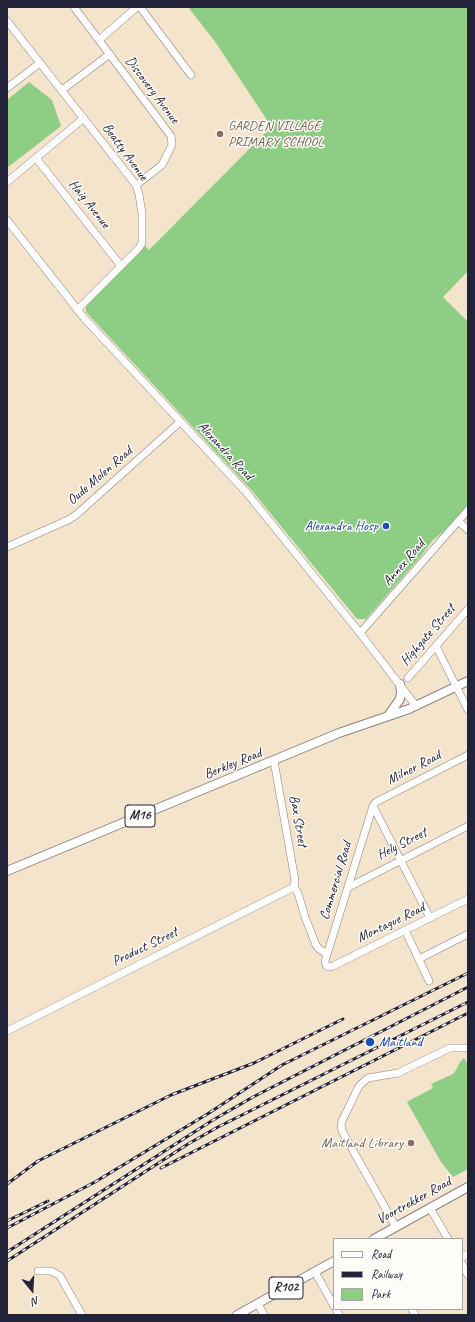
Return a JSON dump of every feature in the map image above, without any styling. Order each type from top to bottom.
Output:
[{"type":"main road","name":"Berkley Road","points":[[7,872],[339,733],[416,706],[468,681]]},
{"type":"main road","points":[[387,717],[400,699],[400,684]]},
{"type":"main road","name":"Voortrekker Road","points":[[376,1238],[468,1186]]},
{"type":"main road","name":"R102","points":[[237,1315],[333,1262]]},
{"type":"street","name":"Discovery Avenue","points":[[74,7],[171,136],[172,145],[162,165],[136,184]]},
{"type":"street","points":[[99,40],[137,7]]},
{"type":"street","points":[[140,7],[191,75]]},
{"type":"street","name":"Beatty Avenue","points":[[7,21],[136,184],[141,202],[142,243],[139,248],[77,310]]},
{"type":"street","points":[[62,90],[110,54]]},
{"type":"street","points":[[7,88],[40,63]]},
{"type":"street","points":[[7,182],[84,118]]},
{"type":"street","name":"Haig Avenue","points":[[36,158],[121,266]]},
{"type":"street","name":"Alexandra Road","points":[[7,220],[77,310],[246,492],[360,633],[416,706]]},
{"type":"street","name":"Oude Molen Road","points":[[7,547],[76,515],[180,422]]},
{"type":"street","name":"Annex Road","points":[[360,633],[468,510]]},
{"type":"street","points":[[458,521],[468,530]]},
{"type":"street","name":"Highgate Street","points":[[408,678],[467,611]]},
{"type":"street","points":[[436,646],[468,710]]},
{"type":"street","name":"Milner Road","points":[[373,806],[376,802],[468,755]]},
{"type":"street","name":"Bax Street","points":[[274,761],[294,887],[298,893],[305,917],[316,945],[327,954]]},
{"type":"street","points":[[373,806],[430,918]]},
{"type":"street","name":"Commercial Road","points":[[326,965],[327,954],[373,806]]},
{"type":"street","name":"Hely Street","points":[[349,887],[468,826]]},
{"type":"street","name":"Product Street","points":[[7,1031],[294,887]]},
{"type":"street","name":"Montague Road","points":[[326,965],[329,967],[333,966],[468,899]]},
{"type":"street","points":[[405,930],[429,981]]},
{"type":"street","points":[[418,959],[468,934]]},
{"type":"street","points":[[396,1227],[341,1127],[344,1116],[359,1086],[365,1080],[372,1077],[398,1073],[450,1048],[468,1048]]},
{"type":"street","points":[[430,1208],[447,1238]]},
{"type":"street","points":[[463,1266],[468,1275]]},
{"type":"street","points":[[38,1271],[51,1271],[60,1276],[82,1315]]},
{"type":"street","points":[[315,1272],[333,1304]]},
{"type":"street","points":[[258,1304],[264,1315]]},
{"type":"green space","points":[[188,7],[468,7],[468,271],[443,297],[468,322],[468,505],[451,525],[432,541],[421,556],[366,619],[357,619],[253,492],[86,312],[86,306],[145,246],[149,250],[273,125],[271,122],[269,123],[216,43]]},
{"type":"green space","points":[[29,82],[52,100],[61,126],[7,168],[7,100]]},
{"type":"green space","points":[[464,1058],[468,1065],[468,1169],[453,1177],[441,1162],[407,1102],[433,1088],[431,1084],[453,1074]]},
{"type":"railway","points":[[7,1228],[95,1182],[209,1113],[282,1065],[468,973]]},
{"type":"railway","points":[[7,1252],[213,1120],[253,1097],[468,987]]},
{"type":"railway","points":[[7,1261],[188,1144],[218,1127],[468,1002]]},
{"type":"railway","points":[[161,1168],[468,1013]]},
{"type":"railway","points":[[7,1184],[38,1161],[171,1095],[254,1063],[343,1019]]},
{"type":"railway","points":[[7,1221],[48,1201]]},
{"type":"place","name":"GARDEN VILLAGE PRIMARY SCHOOL","points":[[220,134]]},
{"type":"place","name":"Alexandra Hosp","points":[[386,526]]},
{"type":"place","name":"Maitland","points":[[370,1042]]},
{"type":"place","name":"Maitland Library","points":[[411,1143]]}]
